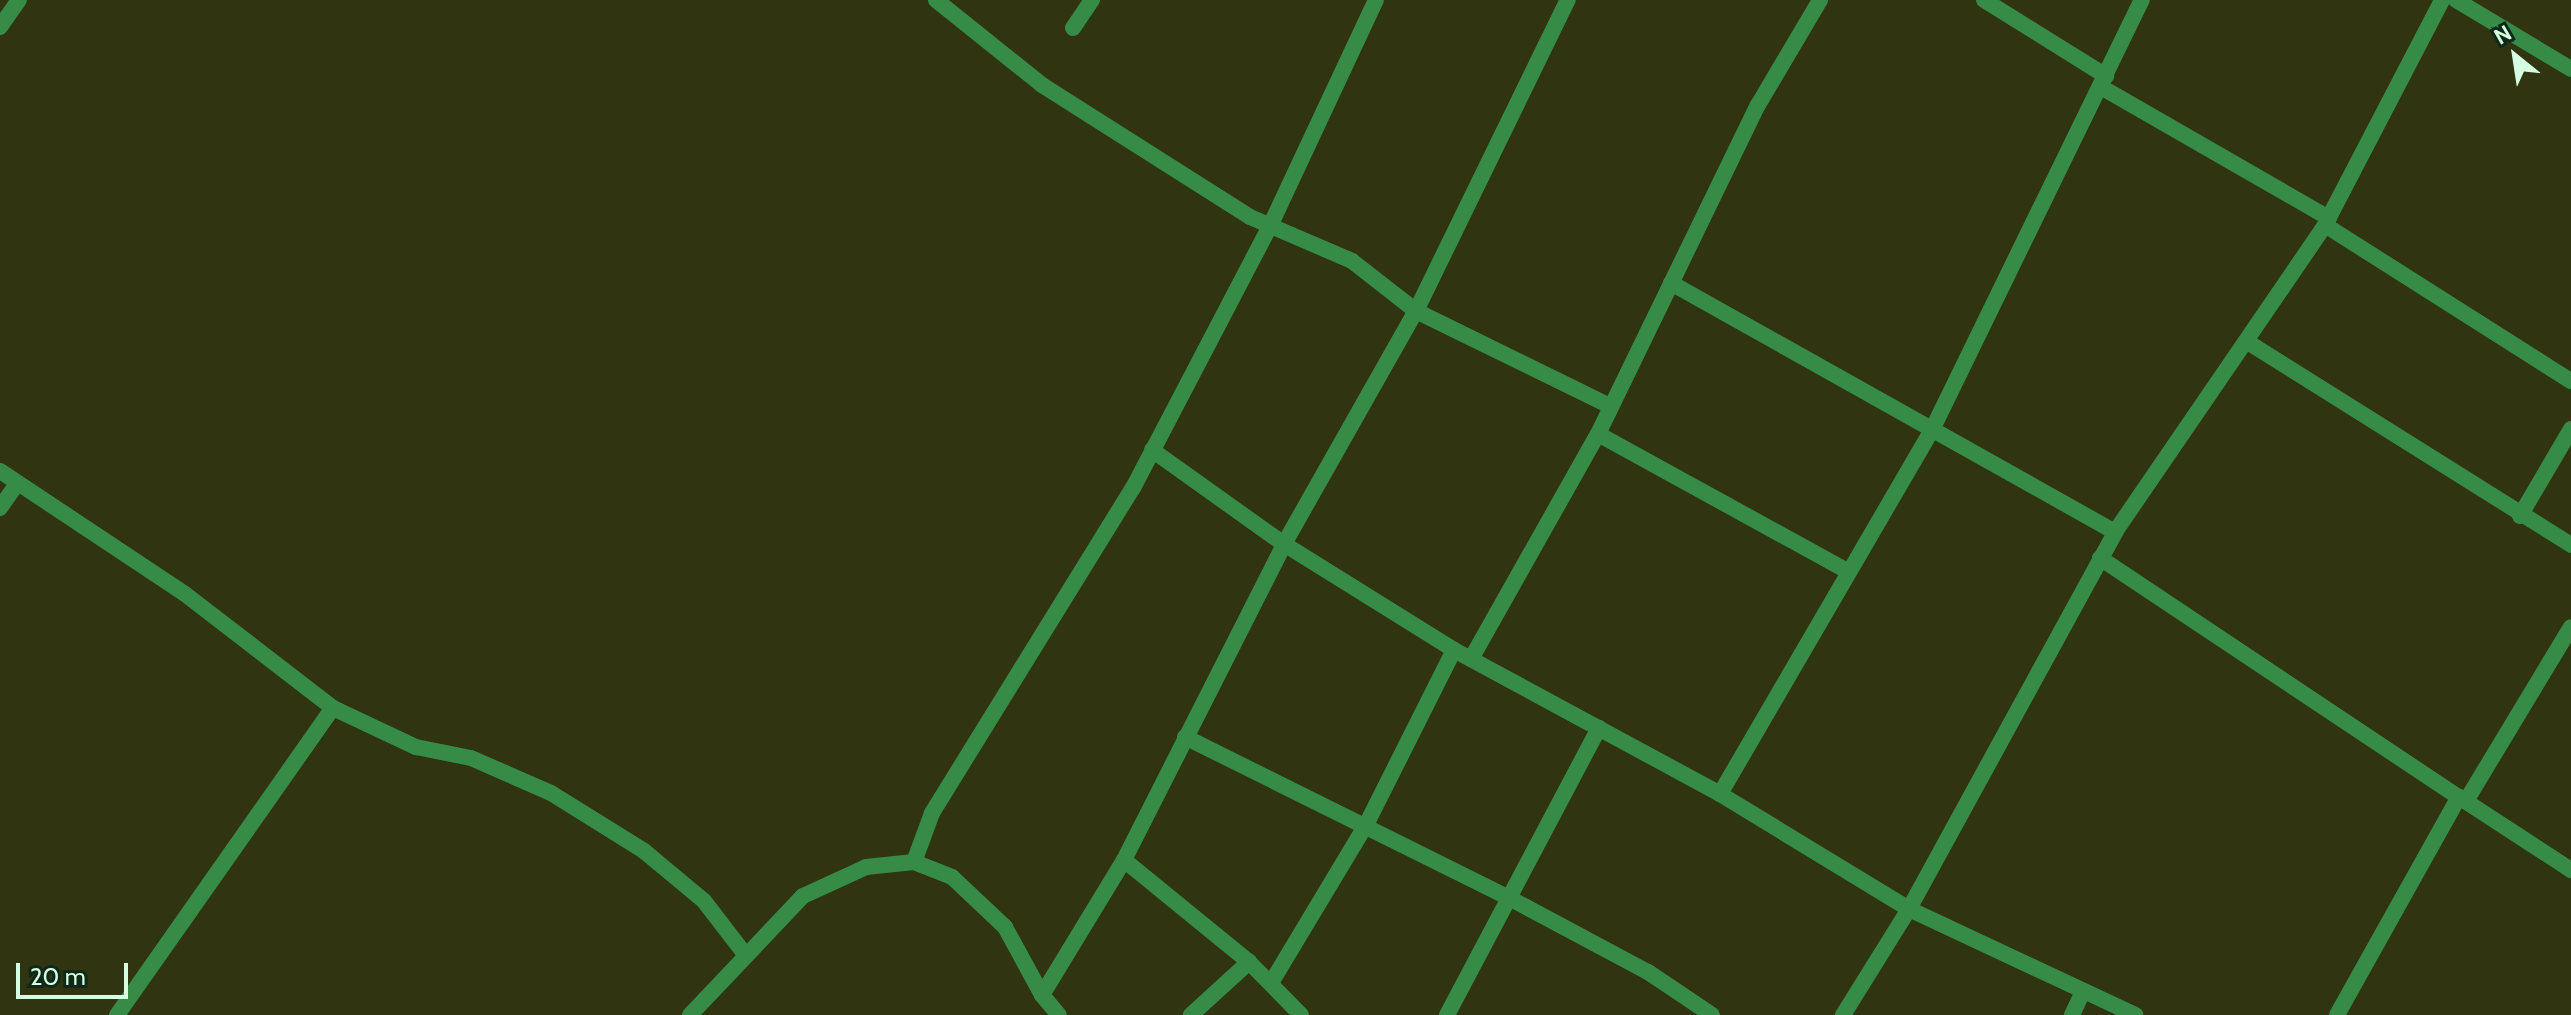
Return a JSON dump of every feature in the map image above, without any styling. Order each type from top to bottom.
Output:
[{"type":"street","points":[[0,27],[19,0]]},
{"type":"street","points":[[936,0],[1042,85],[1250,217],[1352,261],[1416,311],[1608,405]]},
{"type":"street","points":[[1073,28],[1092,0]]},
{"type":"street","points":[[914,862],[932,813],[1152,450],[1271,224],[1376,0]]},
{"type":"street","points":[[1042,995],[1124,860],[1284,544],[1416,311],[1568,0]]},
{"type":"street","points":[[1471,659],[1598,434],[1608,405],[1758,105],[1820,0]]},
{"type":"street","points":[[1984,0],[2103,81],[2327,221],[2571,381]]},
{"type":"street","points":[[1720,794],[1847,571],[1931,432],[2142,0]]},
{"type":"street","points":[[1843,1015],[1909,909],[2115,532],[2327,221],[2442,0]]},
{"type":"street","points":[[2456,0],[2571,69]]},
{"type":"street","points":[[1671,283],[1931,432],[2115,532]]},
{"type":"street","points":[[2246,341],[2520,516],[2571,545]]},
{"type":"street","points":[[2520,516],[2571,429]]},
{"type":"street","points":[[1598,434],[1847,571]]},
{"type":"street","points":[[1152,450],[1284,544],[1454,650],[1720,794],[1909,909],[2135,1015]]},
{"type":"street","points":[[0,471],[185,594],[333,708],[416,747],[471,758],[551,793],[644,851],[704,901],[744,953]]},
{"type":"street","points":[[0,508],[17,484]]},
{"type":"street","points":[[2100,558],[2571,870]]},
{"type":"street","points":[[2337,1015],[2463,799],[2571,627]]},
{"type":"street","points":[[1271,983],[1367,823],[1454,650]]},
{"type":"street","points":[[117,1015],[333,708]]},
{"type":"street","points":[[1447,1015],[1599,728]]},
{"type":"street","points":[[1185,737],[1367,823],[1648,972],[1712,1015]]},
{"type":"street","points":[[1124,860],[1249,962],[1301,1015]]},
{"type":"street","points":[[690,1015],[744,953],[803,896],[866,867],[914,862],[952,877],[1005,927],[1042,995],[1059,1015]]},
{"type":"street","points":[[1191,1015],[1249,962]]},
{"type":"street","points":[[2072,1015],[2083,991]]},
{"type":"green space","points":[[0,0],[2571,0],[2571,1015],[0,1015]]}]
